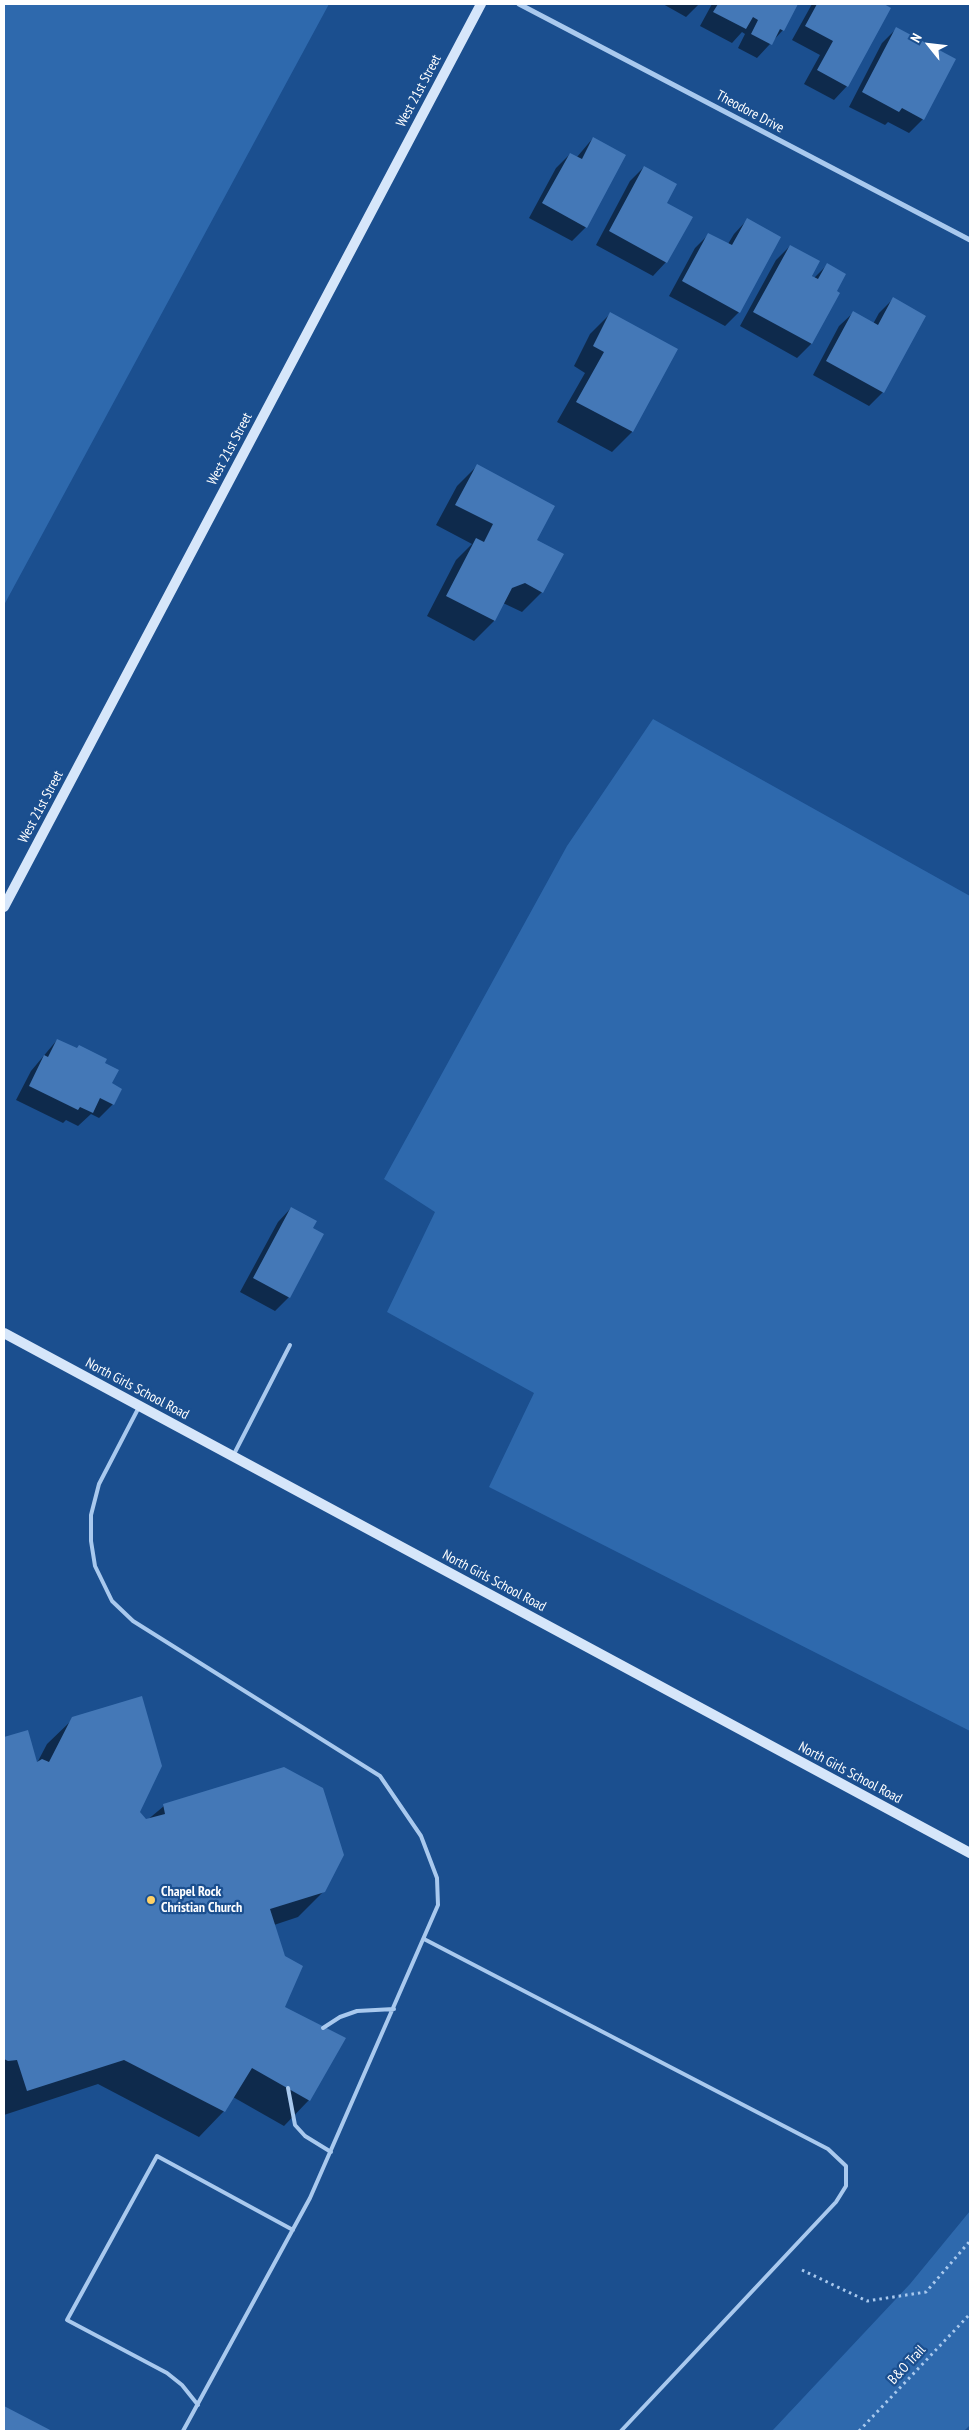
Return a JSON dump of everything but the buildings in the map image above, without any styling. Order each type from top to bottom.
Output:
[{"type":"main road","name":"West 21st Street","points":[[4,907],[481,4]]},
{"type":"main road","name":"North Girls School Road","points":[[4,1332],[970,1854]]},
{"type":"street","name":"Theodore Drive","points":[[519,4],[970,238]]},
{"type":"lane","points":[[233,1456],[290,1346]]},
{"type":"lane","points":[[140,1406],[99,1484],[91,1515],[91,1541],[96,1566],[112,1601],[133,1621],[380,1776],[421,1836],[437,1878],[438,1905],[331,2152],[293,2230],[184,2431]]},
{"type":"lane","points":[[424,1939],[828,2149],[846,2166],[846,2186],[836,2202],[622,2431]]},
{"type":"lane","points":[[324,2028],[340,2017],[357,2011],[394,2008]]},
{"type":"lane","points":[[288,2088],[295,2125],[305,2136],[331,2152]]},
{"type":"lane","points":[[198,2405],[182,2385],[167,2373],[67,2320],[157,2156],[293,2230]]},
{"type":"path","points":[[799,2268],[867,2301],[926,2292],[970,2241]]},
{"type":"path","name":"B&O Trail","points":[[859,2431],[970,2314]]},
{"type":"shaded area","points":[[4,4],[329,4],[4,605]]},
{"type":"shaded area","points":[[653,719],[970,896],[970,1731],[489,1487],[534,1393],[387,1312],[435,1212],[384,1179],[567,846]]},
{"type":"shaded area","points":[[970,2211],[970,2425],[964,2431],[772,2431],[910,2284]]},
{"type":"place","name":"Chapel Rock Christian Church","points":[[151,1900]]}]
